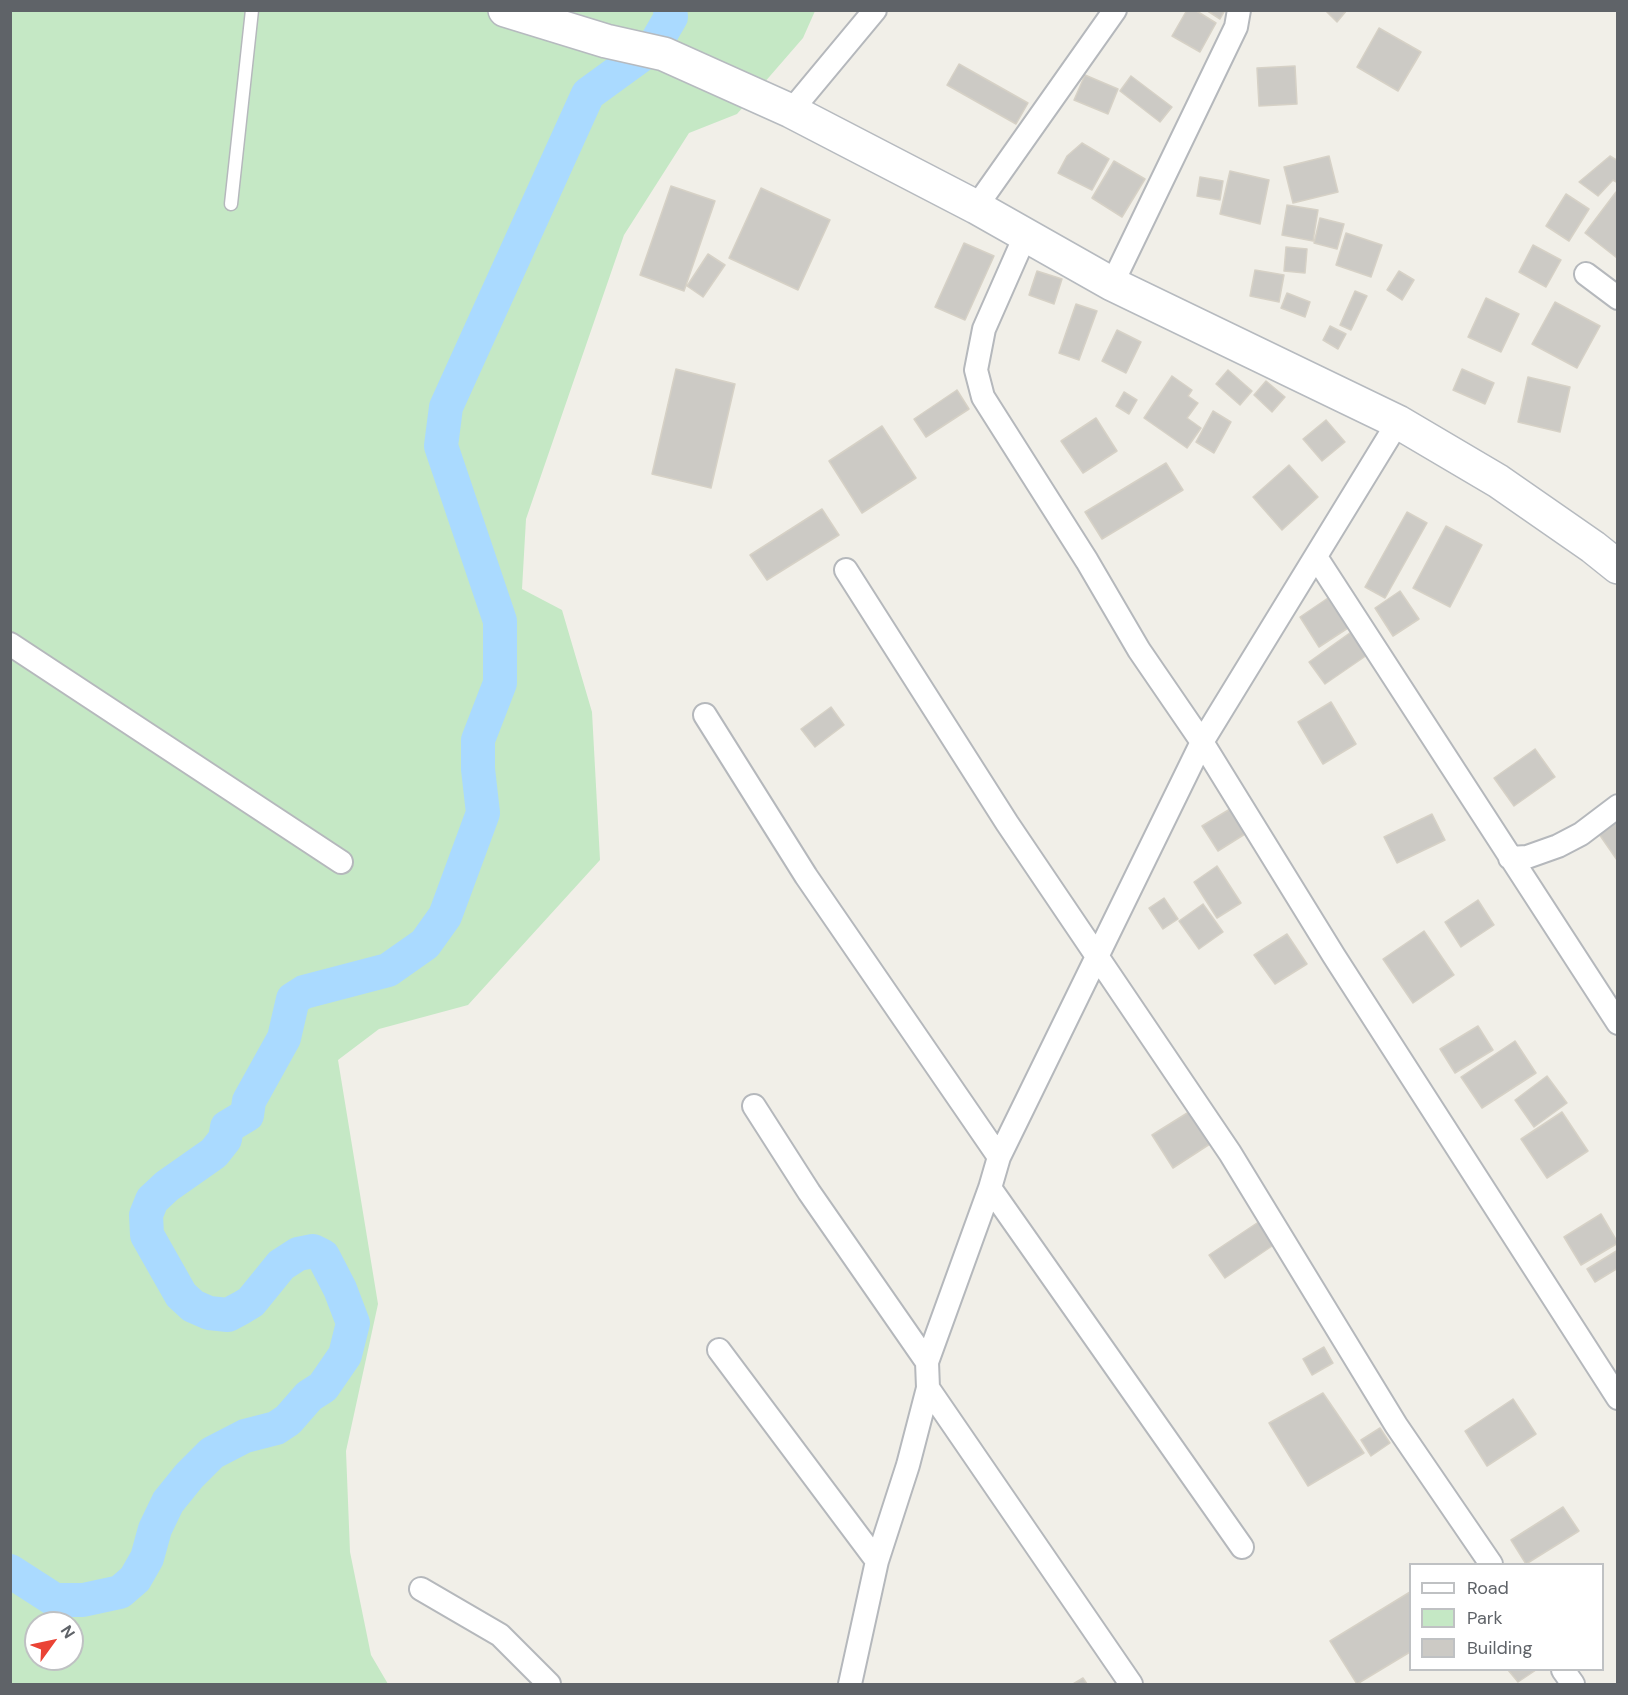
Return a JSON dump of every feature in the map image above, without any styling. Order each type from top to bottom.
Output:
[{"type":"main road","points":[[505,10],[606,41],[664,54],[791,111],[976,207],[1112,284],[1398,422],[1498,481],[1593,547],[1617,567]]},
{"type":"street","points":[[791,111],[875,10]]},
{"type":"street","points":[[976,207],[1115,10]]},
{"type":"street","points":[[1112,284],[1236,27],[1239,10]]},
{"type":"street","points":[[1025,236],[984,329],[976,370],[983,397],[1087,561],[1139,650],[1202,742],[1334,956],[1617,1398]]},
{"type":"street","points":[[1586,274],[1617,298]]},
{"type":"street","points":[[850,1684],[877,1561],[908,1465],[928,1388],[927,1362],[999,1157],[1202,742],[1398,422]]},
{"type":"street","points":[[1316,557],[1617,1023]]},
{"type":"street","points":[[846,570],[952,739],[1230,1153],[1396,1425],[1490,1563]]},
{"type":"street","points":[[10,644],[341,862]]},
{"type":"street","points":[[705,715],[806,876],[999,1157]]},
{"type":"street","points":[[1510,858],[1527,857],[1566,842],[1581,834],[1617,806]]},
{"type":"street","points":[[754,1106],[809,1192],[927,1362]]},
{"type":"street","points":[[990,1188],[1242,1547]]},
{"type":"street","points":[[719,1350],[877,1561]]},
{"type":"street","points":[[928,1388],[1131,1684]]},
{"type":"street","points":[[422,1589],[500,1635],[549,1684]]},
{"type":"street","points":[[1564,1671],[1574,1684]]},
{"type":"lane","points":[[231,204],[252,10]]},
{"type":"green space","points":[[11,11],[815,11],[803,38],[737,114],[689,133],[624,235],[526,519],[522,589],[562,610],[592,712],[600,860],[468,1005],[379,1029],[338,1060],[378,1304],[346,1451],[350,1552],[371,1655],[388,1684],[11,1684]]},
{"type":"building","points":[[1187,10],[1195,10],[1216,23],[1200,52],[1172,36]]},
{"type":"building","points":[[1206,10],[1225,10],[1220,19]]},
{"type":"building","points":[[1325,10],[1347,10],[1337,22]]},
{"type":"building","points":[[1379,28],[1421,52],[1398,91],[1357,67]]},
{"type":"building","points":[[959,64],[1028,103],[1016,124],[947,85]]},
{"type":"building","points":[[1295,66],[1297,104],[1259,106],[1257,68]]},
{"type":"building","points":[[1085,75],[1118,89],[1108,114],[1074,100]]},
{"type":"building","points":[[1131,76],[1172,107],[1160,122],[1120,91]]},
{"type":"building","points":[[1082,143],[1109,159],[1092,190],[1058,173],[1067,156]]},
{"type":"building","points":[[1329,156],[1338,192],[1293,203],[1284,167]]},
{"type":"building","points":[[1610,156],[1618,161],[1618,183],[1613,180],[1598,196],[1579,182]]},
{"type":"building","points":[[1114,161],[1145,179],[1122,217],[1092,198]]},
{"type":"building","points":[[1230,171],[1269,180],[1260,224],[1220,214]]},
{"type":"building","points":[[1200,177],[1223,181],[1220,200],[1197,196]]},
{"type":"building","points":[[671,186],[715,201],[684,291],[640,275]]},
{"type":"building","points":[[761,188],[830,220],[798,290],[729,258]]},
{"type":"building","points":[[1616,192],[1618,193],[1617,258],[1585,233]]},
{"type":"building","points":[[1566,194],[1589,209],[1569,241],[1546,226]]},
{"type":"building","points":[[1287,205],[1318,210],[1313,241],[1282,235]]},
{"type":"building","points":[[1320,218],[1344,224],[1337,249],[1314,243]]},
{"type":"building","points":[[1346,233],[1382,245],[1371,277],[1336,265]]},
{"type":"building","points":[[964,243],[994,256],[965,320],[935,307]]},
{"type":"building","points":[[1533,245],[1561,260],[1546,287],[1519,272]]},
{"type":"building","points":[[1286,247],[1307,249],[1305,273],[1284,271]]},
{"type":"building","points":[[708,254],[725,265],[703,297],[687,286]]},
{"type":"building","points":[[1255,270],[1284,275],[1279,302],[1250,296]]},
{"type":"building","points":[[1037,271],[1062,279],[1054,304],[1029,295]]},
{"type":"building","points":[[1399,271],[1414,280],[1402,300],[1387,290]]},
{"type":"building","points":[[1355,291],[1367,296],[1351,330],[1340,325]]},
{"type":"building","points":[[1287,293],[1310,302],[1305,317],[1281,308]]},
{"type":"building","points":[[1486,298],[1519,314],[1501,352],[1468,337]]},
{"type":"building","points":[[1555,302],[1600,326],[1577,368],[1532,344]]},
{"type":"building","points":[[1076,304],[1097,311],[1079,360],[1059,353]]},
{"type":"building","points":[[1330,326],[1346,334],[1338,349],[1323,340]]},
{"type":"building","points":[[1117,330],[1141,342],[1126,373],[1102,361]]},
{"type":"building","points":[[676,369],[735,384],[711,488],[652,474]]},
{"type":"building","points":[[1462,369],[1494,383],[1485,404],[1453,390]]},
{"type":"building","points":[[1228,370],[1252,391],[1240,405],[1216,384]]},
{"type":"building","points":[[1172,376],[1192,390],[1188,396],[1198,403],[1187,418],[1201,428],[1187,448],[1144,418]]},
{"type":"building","points":[[1528,377],[1570,387],[1560,432],[1518,422]]},
{"type":"building","points":[[1266,381],[1285,397],[1272,412],[1254,395]]},
{"type":"building","points":[[957,390],[969,409],[926,437],[914,419]]},
{"type":"building","points":[[1124,392],[1137,400],[1129,414],[1116,406]]},
{"type":"building","points":[[1213,411],[1231,422],[1214,453],[1196,442]]},
{"type":"building","points":[[1096,418],[1117,451],[1083,473],[1061,441]]},
{"type":"building","points":[[1326,420],[1345,442],[1322,461],[1303,439]]},
{"type":"building","points":[[882,426],[916,478],[862,513],[829,461]]},
{"type":"building","points":[[1166,463],[1183,490],[1102,539],[1085,512]]},
{"type":"building","points":[[1289,465],[1318,497],[1282,530],[1253,497]]},
{"type":"building","points":[[822,509],[839,535],[767,580],[750,555]]},
{"type":"building","points":[[1407,512],[1427,523],[1385,598],[1365,587]]},
{"type":"building","points":[[1446,526],[1482,545],[1450,607],[1413,588]]},
{"type":"building","points":[[1400,591],[1419,619],[1393,636],[1375,608]]},
{"type":"building","points":[[1328,598],[1348,628],[1319,647],[1300,617]]},
{"type":"building","points":[[1354,630],[1370,653],[1325,684],[1309,662]]},
{"type":"building","points":[[1331,702],[1356,744],[1323,764],[1298,722]]},
{"type":"building","points":[[831,707],[844,725],[815,747],[801,729]]},
{"type":"building","points":[[1535,749],[1555,777],[1514,806],[1494,778]]},
{"type":"building","points":[[1230,809],[1245,834],[1218,851],[1202,826]]},
{"type":"building","points":[[1432,814],[1445,840],[1397,863],[1384,837]]},
{"type":"building","points":[[1618,821],[1618,859],[1617,860],[1599,834]]},
{"type":"building","points":[[1217,866],[1241,903],[1217,918],[1194,882]]},
{"type":"building","points":[[1164,898],[1178,919],[1163,929],[1149,908]]},
{"type":"building","points":[[1478,900],[1494,925],[1461,947],[1445,922]]},
{"type":"building","points":[[1203,904],[1223,932],[1199,949],[1179,921]]},
{"type":"building","points":[[1424,931],[1454,975],[1413,1003],[1383,959]]},
{"type":"building","points":[[1287,934],[1307,964],[1275,984],[1254,955]]},
{"type":"building","points":[[1478,1026],[1493,1050],[1455,1073],[1440,1049]]},
{"type":"building","points":[[1515,1041],[1536,1073],[1482,1108],[1461,1077]]},
{"type":"building","points":[[1547,1076],[1567,1103],[1534,1127],[1515,1100]]},
{"type":"building","points":[[1192,1110],[1213,1142],[1173,1168],[1152,1135]]},
{"type":"building","points":[[1562,1112],[1588,1151],[1547,1178],[1521,1139]]},
{"type":"building","points":[[1601,1214],[1618,1243],[1581,1265],[1564,1237]]},
{"type":"building","points":[[1260,1221],[1275,1244],[1225,1278],[1209,1255]]},
{"type":"building","points":[[1618,1250],[1618,1268],[1595,1282],[1587,1269]]},
{"type":"building","points":[[1324,1347],[1333,1363],[1312,1375],[1303,1359]]},
{"type":"building","points":[[1323,1393],[1364,1453],[1308,1486],[1269,1423]]},
{"type":"building","points":[[1513,1399],[1536,1434],[1487,1466],[1465,1431]]},
{"type":"building","points":[[1380,1428],[1390,1443],[1371,1456],[1361,1440]]},
{"type":"building","points":[[1563,1507],[1579,1531],[1528,1563],[1525,1563],[1511,1540]]},
{"type":"building","points":[[1409,1593],[1409,1653],[1357,1684],[1330,1641]]},
{"type":"building","points":[[1509,1671],[1534,1671],[1518,1682]]},
{"type":"building","points":[[1083,1678],[1087,1684],[1073,1684]]},
{"type":"waterway","points":[[10,1571],[55,1600],[83,1600],[120,1592],[135,1579],[147,1558],[155,1529],[168,1502],[189,1476],[212,1453],[245,1436],[276,1428],[288,1420],[309,1396],[323,1387],[345,1355],[353,1323],[340,1289],[323,1256],[313,1251],[298,1254],[281,1265],[251,1302],[228,1315],[209,1313],[193,1306],[181,1295],[147,1235],[146,1215],[152,1200],[167,1186],[214,1153],[225,1139],[227,1127],[247,1115],[249,1101],[284,1038],[293,999],[304,992],[388,970],[425,944],[445,916],[483,813],[478,769],[478,740],[500,683],[500,621],[441,446],[446,407],[588,94],[654,46],[671,17],[670,10]]}]
